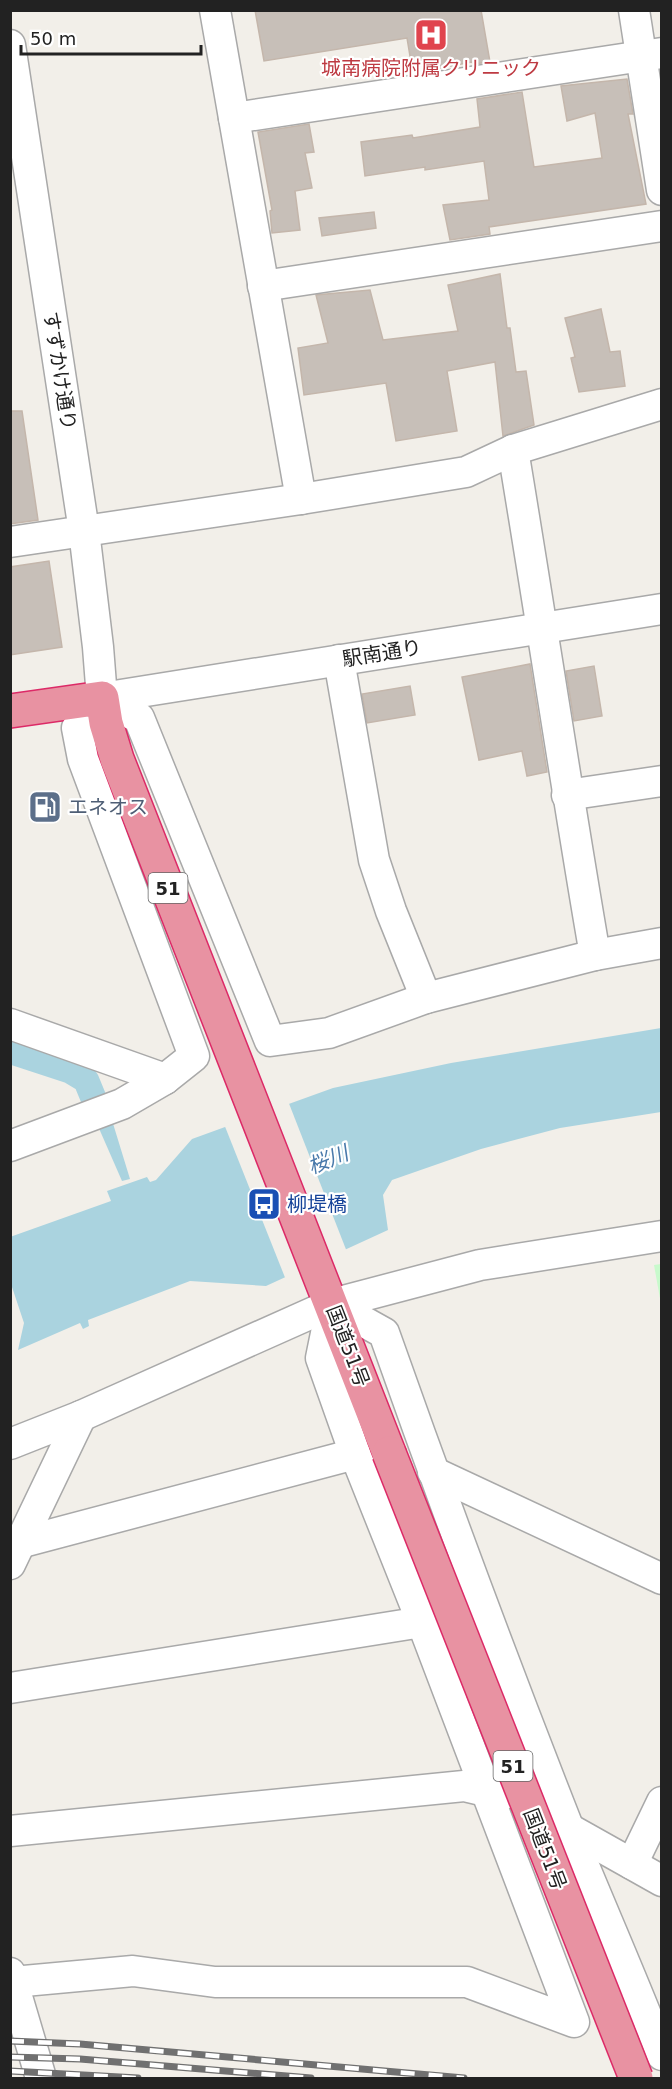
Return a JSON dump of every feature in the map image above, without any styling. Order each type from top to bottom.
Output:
[{"type":"highway","points":[[10,711],[102,698]]},
{"type":"highway","name":"国道51号","points":[[102,698],[106,723],[117,759],[636,2079]]},
{"type":"street","points":[[215,10],[301,500]]},
{"type":"street","points":[[634,10],[651,54],[662,190]]},
{"type":"street","name":"すずかけ通り","points":[[10,45],[84,531],[102,698]]},
{"type":"street","points":[[234,118],[651,54]]},
{"type":"street","points":[[263,286],[662,226]]},
{"type":"street","points":[[10,542],[301,500],[466,472],[513,450],[662,404]]},
{"type":"street","points":[[513,450],[543,627],[567,795],[595,955]]},
{"type":"street","name":"駅南通り","points":[[102,698],[662,609]]},
{"type":"street","points":[[339,660],[374,860],[391,912],[426,998]]},
{"type":"street","points":[[10,1146],[122,1104],[165,1079],[194,1056],[83,759],[77,728],[102,698],[139,718],[270,1041],[329,1033],[426,998],[595,955],[662,943]]},
{"type":"street","points":[[567,795],[662,781]]},
{"type":"street","points":[[10,1024],[165,1079]]},
{"type":"street","points":[[10,1444],[81,1416],[332,1304],[480,1265],[662,1236]]},
{"type":"street","points":[[41,2079],[12,1977],[133,1971],[215,1982],[467,1982],[574,2022],[422,1622],[355,1454],[321,1358],[332,1304]]},
{"type":"street","points":[[332,1304],[384,1333],[433,1472],[570,1830],[662,2055]]},
{"type":"street","points":[[15,1553],[81,1416]]},
{"type":"street","points":[[15,1553],[355,1454]]},
{"type":"street","points":[[433,1472],[662,1579]]},
{"type":"street","points":[[10,1688],[422,1622]]},
{"type":"street","points":[[10,1831],[464,1786],[486,1790],[541,1812],[662,1881]]},
{"type":"street","points":[[632,1864],[662,1802]]},
{"type":"green space","points":[[662,1264],[661,1304],[654,1265]]},
{"type":"water","name":"桜川","points":[[661,1028],[661,1112],[560,1128],[481,1149],[392,1180],[383,1195],[388,1230],[266,1286],[190,1281],[88,1320],[89,1326],[83,1329],[80,1323],[18,1350],[24,1323],[11,1284],[10,1237],[111,1201],[107,1191],[147,1177],[150,1182],[156,1180],[192,1139],[333,1088],[451,1063]]},
{"type":"water","points":[[75,1065],[93,1077],[111,1117],[130,1179],[122,1181],[80,1085],[67,1078]]},
{"type":"pier","name":"柳堤橋","points":[[288,1101],[347,1252],[286,1280],[224,1124]]},
{"type":"building","points":[[255,10],[481,10],[490,62],[473,64],[472,62],[429,70],[427,59],[411,62],[407,38],[264,61]]},
{"type":"building","points":[[627,79],[633,114],[628,114],[646,204],[489,227],[490,234],[450,240],[443,205],[489,200],[484,161],[365,176],[361,142],[412,135],[413,138],[480,127],[477,99],[522,92],[534,167],[602,158],[595,113],[567,121],[561,86]]},
{"type":"building","points":[[309,124],[314,152],[305,153],[312,188],[295,191],[300,230],[272,233],[270,211],[272,210],[258,132]]},
{"type":"building","points":[[374,212],[376,228],[322,236],[319,218]]},
{"type":"building","points":[[500,274],[516,372],[526,371],[534,425],[503,436],[495,362],[447,371],[457,431],[396,441],[386,383],[304,395],[298,348],[328,343],[316,295],[370,290],[383,340],[458,331],[448,285]]},
{"type":"building","points":[[601,309],[610,352],[620,351],[625,386],[579,392],[571,358],[575,357],[565,318]]},
{"type":"building","points":[[10,411],[22,411],[38,520],[10,524]]},
{"type":"building","points":[[49,561],[62,647],[10,655],[10,567]]},
{"type":"building","points":[[530,664],[547,772],[527,776],[522,751],[479,760],[462,677]]},
{"type":"building","points":[[594,666],[602,716],[574,721],[566,671]]},
{"type":"building","points":[[410,686],[415,715],[367,723],[362,694]]},
{"type":"waterway","points":[[10,1051],[71,1071],[86,1080],[93,1097]]},
{"type":"railway","points":[[10,2041],[80,2044],[464,2078]]},
{"type":"railway","points":[[10,2057],[80,2059],[311,2078]]},
{"type":"railway","points":[[10,2071],[138,2078]]},
{"type":"place","name":"城南病院附属クリニック","points":[[431,35]]},
{"type":"place","name":"エネオス","points":[[45,807]]},
{"type":"place","name":"柳堤橋","points":[[264,1204]]}]
